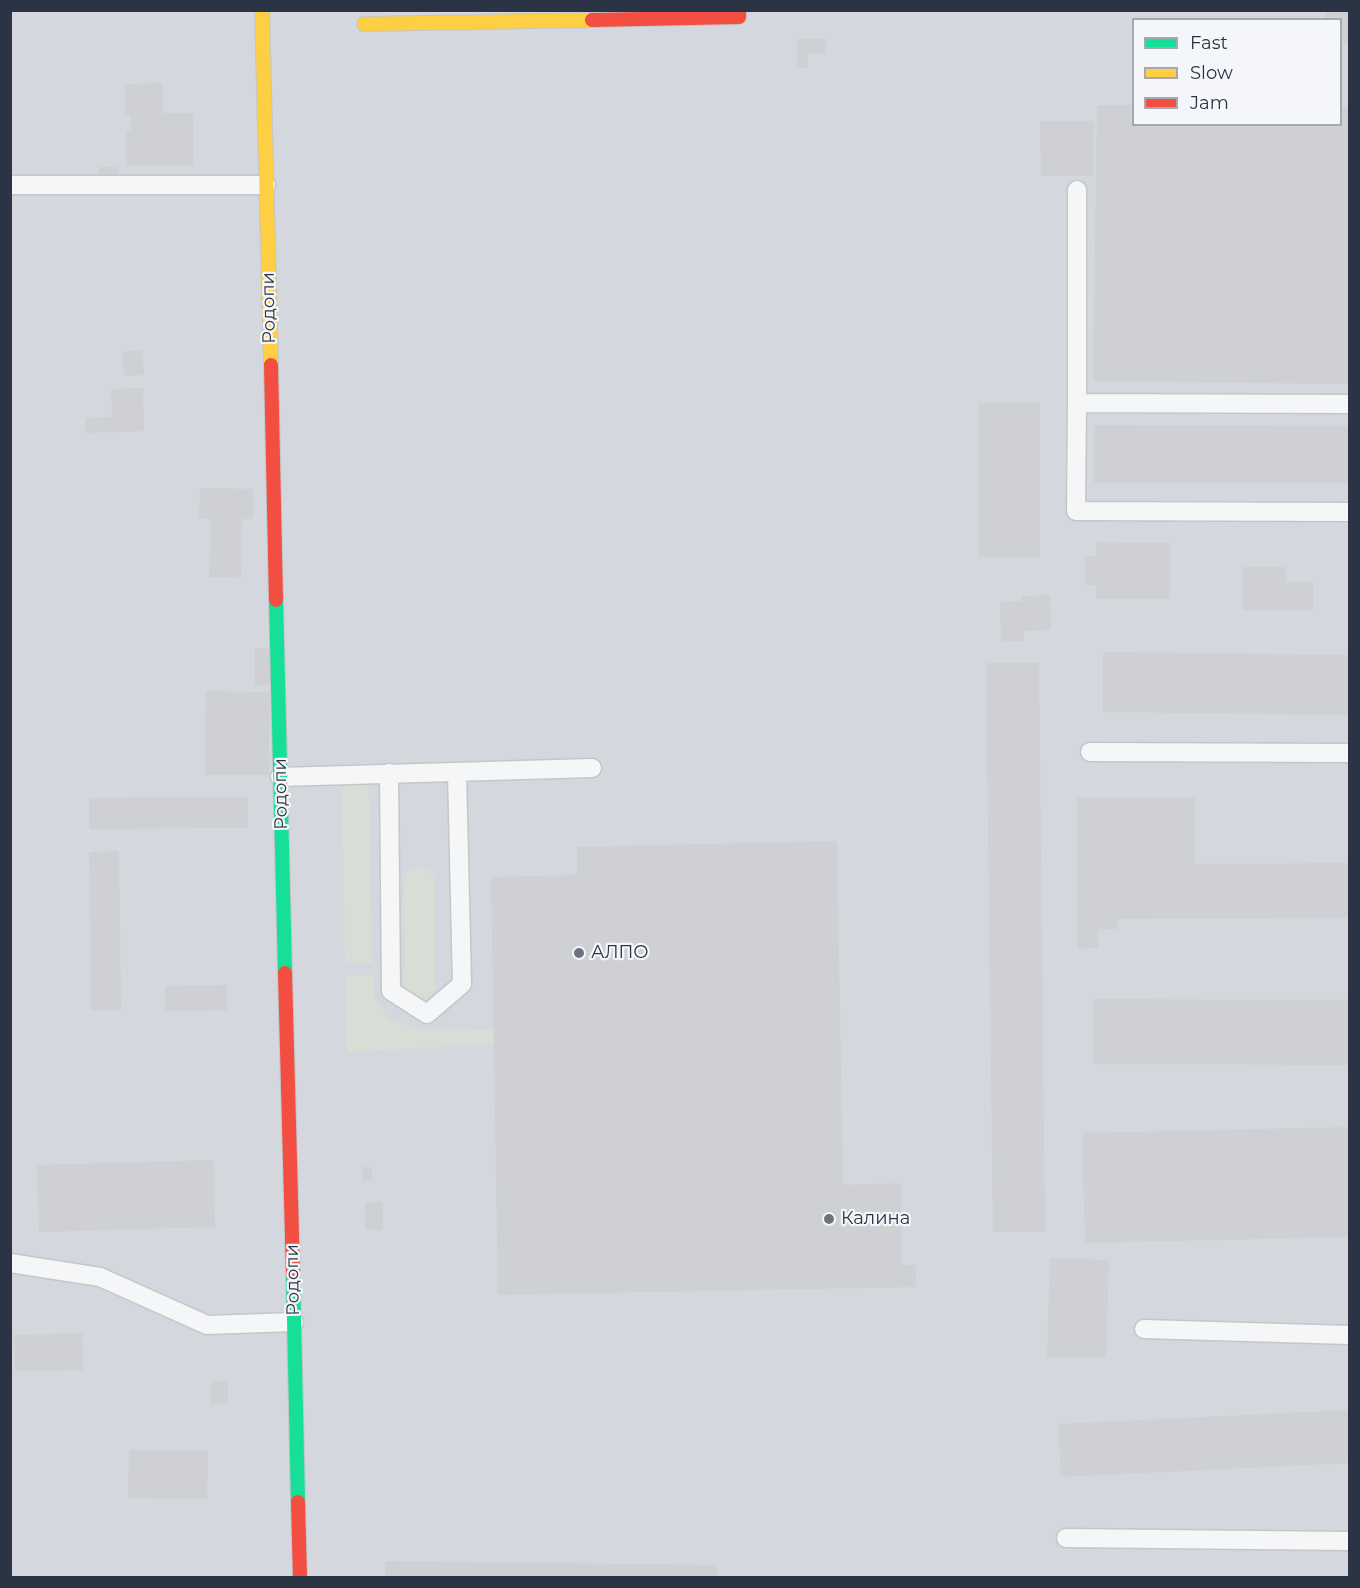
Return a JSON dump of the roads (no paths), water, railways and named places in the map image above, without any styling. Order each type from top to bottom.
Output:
[{"type":"street","name":"Родопи","points":[[262,10],[300,1578]]},
{"type":"street","points":[[364,24],[739,17],[739,10]]},
{"type":"lane","points":[[10,185],[266,185]]},
{"type":"lane","points":[[1077,190],[1076,511],[1350,512]]},
{"type":"lane","points":[[1077,403],[1350,404]]},
{"type":"lane","points":[[1090,752],[1350,753]]},
{"type":"lane","points":[[280,777],[592,768]]},
{"type":"lane","points":[[389,773],[391,991],[427,1014],[462,984],[457,772]]},
{"type":"lane","points":[[10,1263],[100,1277],[207,1325],[294,1322]]},
{"type":"lane","points":[[1144,1329],[1350,1335]]},
{"type":"lane","points":[[1066,1538],[1350,1541]]},
{"type":"place","name":"АЛПО","points":[[579,953]]},
{"type":"place","name":"Калина","points":[[829,1219]]}]
